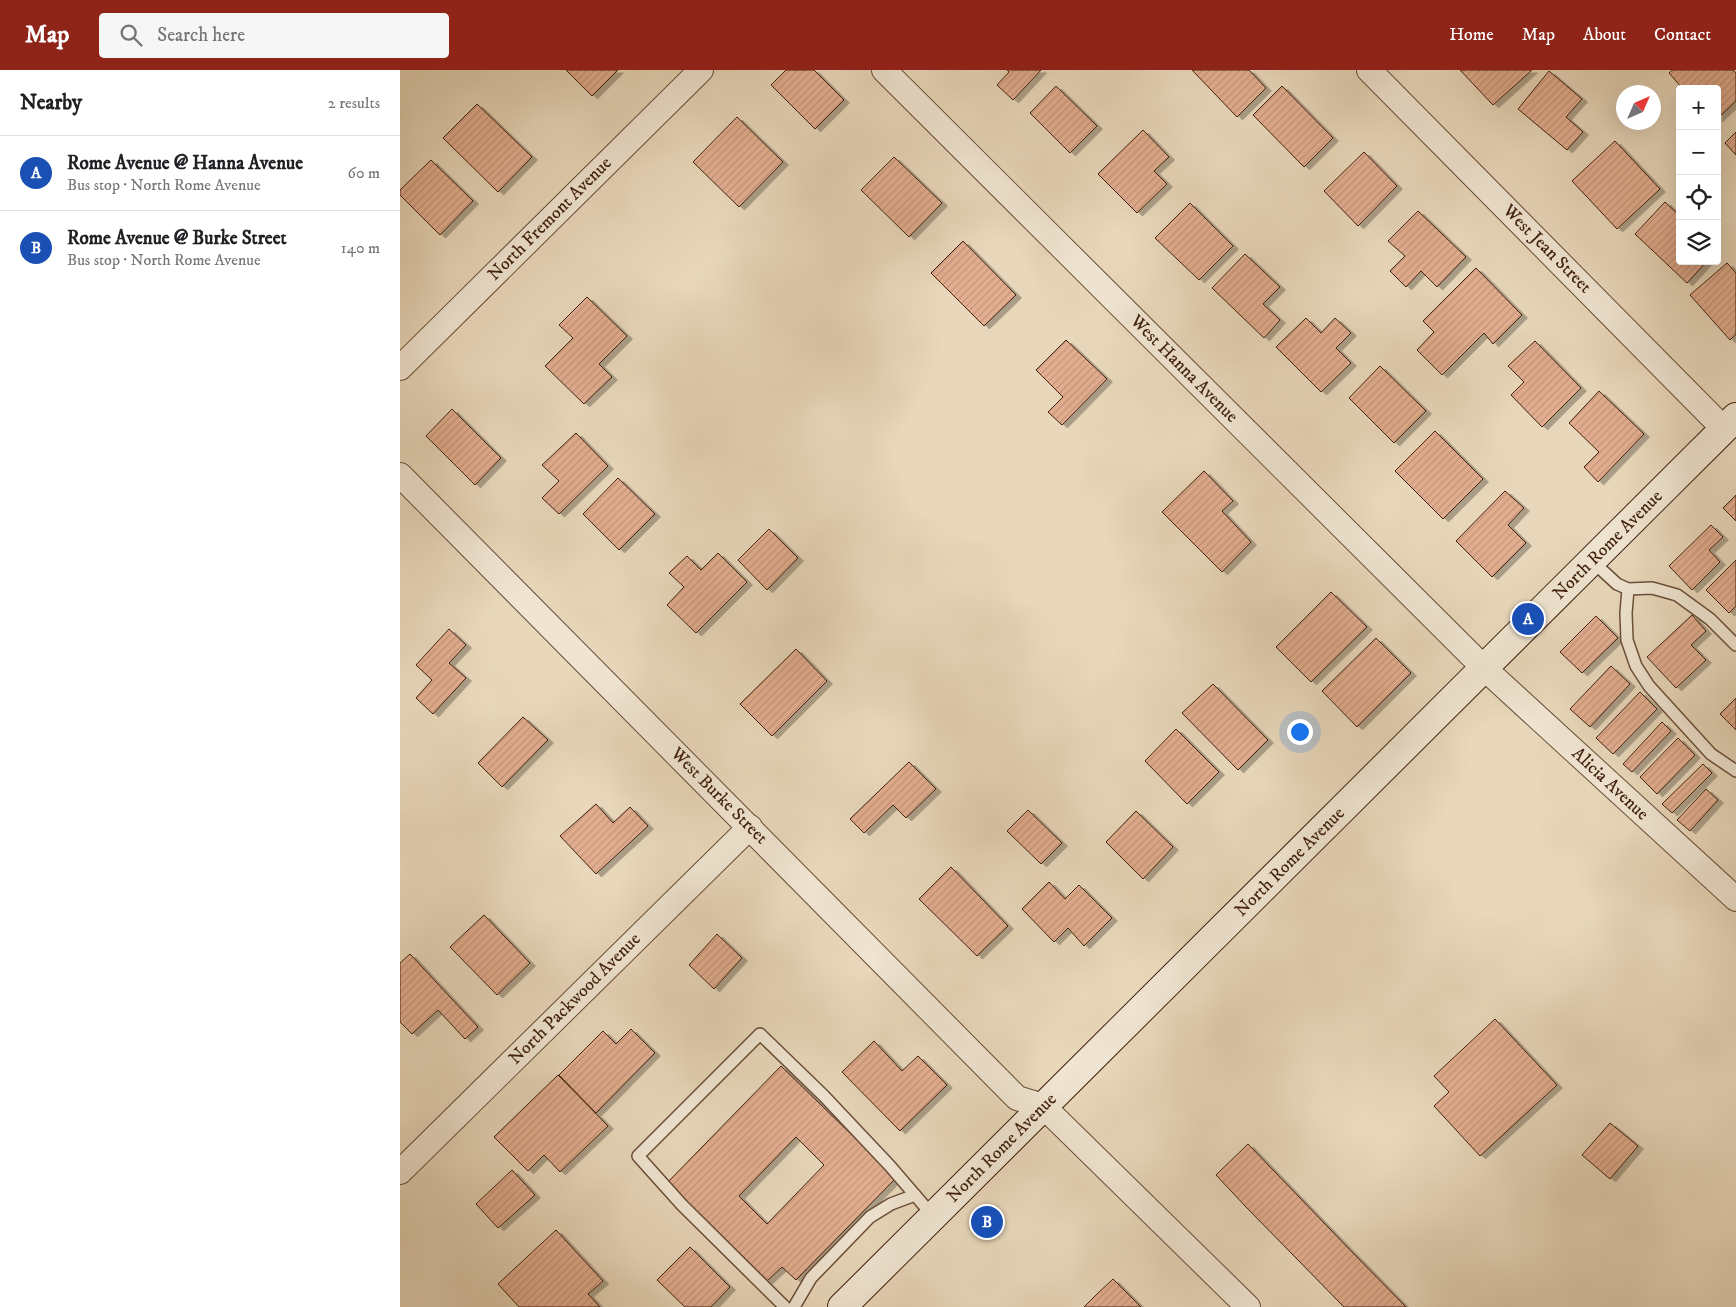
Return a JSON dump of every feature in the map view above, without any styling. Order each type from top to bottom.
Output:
[{"type":"street","name":"North Fremont Avenue","points":[[400,368],[701,70]]},
{"type":"street","name":"West Hanna Avenue","points":[[884,70],[1484,668]]},
{"type":"street","name":"West Jean Street","points":[[1369,70],[1730,423]]},
{"type":"street","name":"North Rome Avenue","points":[[842,1307],[1730,423]]},
{"type":"street","name":"West Burke Street","points":[[400,475],[1017,1098],[1043,1106]]},
{"type":"street","name":"Alicia Avenue","points":[[1484,668],[1736,900]]},
{"type":"street","name":"North Packwood Avenue","points":[[400,1172],[750,827]]},
{"type":"street","points":[[1043,1106],[1248,1307]]},
{"type":"lane","points":[[1592,561],[1617,584],[1628,589],[1652,588],[1677,595],[1710,619],[1736,645]]},
{"type":"lane","points":[[1628,589],[1626,613],[1627,640],[1636,666],[1649,686],[1711,754],[1736,771]]},
{"type":"lane","points":[[785,1307],[682,1205],[638,1156],[760,1034],[890,1166],[934,1217]]},
{"type":"lane","points":[[794,1307],[811,1278],[870,1216],[891,1204],[914,1195]]},
{"type":"building","points":[[566,70],[618,70],[592,96]]},
{"type":"building","points":[[786,70],[814,70],[844,100],[815,129],[771,85]]},
{"type":"building","points":[[1007,70],[1041,70],[1013,100],[997,85],[1009,72]]},
{"type":"building","points":[[1192,70],[1249,70],[1266,88],[1237,117]]},
{"type":"building","points":[[1460,70],[1532,70],[1493,105]]},
{"type":"building","points":[[1672,70],[1733,70],[1736,73],[1736,101],[1721,115],[1721,85],[1680,85],[1669,73]]},
{"type":"building","points":[[1549,71],[1582,99],[1566,117],[1583,132],[1567,150],[1518,109]]},
{"type":"building","points":[[1056,86],[1097,126],[1070,153],[1030,113]]},
{"type":"building","points":[[1282,86],[1333,138],[1304,167],[1253,115]]},
{"type":"building","points":[[477,104],[532,157],[498,192],[443,138]]},
{"type":"building","points":[[737,117],[783,162],[739,207],[693,162]]},
{"type":"building","points":[[1143,130],[1169,157],[1154,171],[1167,184],[1137,213],[1098,174]]},
{"type":"building","points":[[1736,132],[1736,155],[1725,143]]},
{"type":"building","points":[[1615,141],[1660,189],[1617,229],[1572,181]]},
{"type":"building","points":[[1364,152],[1397,186],[1358,226],[1324,191]]},
{"type":"building","points":[[894,157],[942,203],[909,237],[861,190]]},
{"type":"building","points":[[431,160],[473,201],[440,235],[400,195],[400,190]]},
{"type":"building","points":[[1665,202],[1676,212],[1676,265],[1703,265],[1687,283],[1635,234]]},
{"type":"building","points":[[1190,203],[1233,246],[1199,280],[1155,238]]},
{"type":"building","points":[[1418,211],[1466,257],[1437,287],[1421,271],[1406,287],[1390,271],[1405,256],[1388,241]]},
{"type":"building","points":[[963,241],[1016,295],[984,326],[931,273]]},
{"type":"building","points":[[1245,254],[1280,287],[1263,304],[1280,320],[1264,338],[1212,288]]},
{"type":"building","points":[[1727,263],[1736,273],[1736,334],[1730,340],[1690,295]]},
{"type":"building","points":[[1476,268],[1522,315],[1493,344],[1484,333],[1442,375],[1417,350],[1434,332],[1423,321]]},
{"type":"building","points":[[587,297],[627,336],[599,364],[612,377],[584,404],[545,366],[573,338],[559,325]]},
{"type":"building","points":[[1306,318],[1321,333],[1335,318],[1351,333],[1336,348],[1351,363],[1321,392],[1276,347]]},
{"type":"building","points":[[1066,340],[1107,379],[1062,425],[1048,412],[1063,397],[1036,370]]},
{"type":"building","points":[[1535,341],[1581,388],[1542,427],[1511,395],[1524,382],[1508,366]]},
{"type":"building","points":[[1380,366],[1426,411],[1394,443],[1349,398]]},
{"type":"building","points":[[1599,391],[1644,434],[1598,482],[1584,467],[1599,452],[1569,423]]},
{"type":"building","points":[[452,409],[501,458],[475,485],[426,436]]},
{"type":"building","points":[[1435,431],[1483,479],[1443,519],[1395,471]]},
{"type":"building","points":[[576,433],[608,466],[559,514],[542,498],[559,481],[542,465]]},
{"type":"building","points":[[1204,471],[1233,501],[1222,511],[1251,542],[1222,572],[1162,512]]},
{"type":"building","points":[[618,478],[655,514],[619,550],[583,514]]},
{"type":"building","points":[[1505,491],[1524,508],[1508,525],[1526,543],[1492,577],[1456,541]]},
{"type":"building","points":[[1736,495],[1736,521],[1723,508]]},
{"type":"building","points":[[1711,525],[1723,537],[1709,550],[1720,562],[1692,590],[1669,566]]},
{"type":"building","points":[[769,529],[798,558],[767,590],[738,560]]},
{"type":"building","points":[[718,553],[747,582],[696,633],[667,605],[684,587],[669,573],[687,556],[701,570]]},
{"type":"building","points":[[1736,560],[1736,606],[1729,613],[1706,590]]},
{"type":"building","points":[[1331,592],[1367,627],[1311,682],[1276,647]]},
{"type":"building","points":[[1692,615],[1706,631],[1691,645],[1706,660],[1676,688],[1647,657]]},
{"type":"building","points":[[1596,616],[1618,638],[1582,673],[1560,652]]},
{"type":"building","points":[[449,629],[466,645],[449,663],[466,678],[433,714],[416,698],[432,680],[416,665]]},
{"type":"building","points":[[1376,638],[1411,673],[1357,727],[1322,691]]},
{"type":"building","points":[[796,649],[827,681],[772,736],[740,704]]},
{"type":"building","points":[[1611,666],[1630,684],[1590,727],[1570,709]]},
{"type":"building","points":[[1213,684],[1268,740],[1238,770],[1182,713]]},
{"type":"building","points":[[1640,692],[1657,709],[1613,754],[1596,738]]},
{"type":"building","points":[[1736,698],[1736,730],[1720,714]]},
{"type":"building","points":[[523,717],[548,740],[502,787],[478,763]]},
{"type":"building","points":[[1662,722],[1671,731],[1632,772],[1623,764]]},
{"type":"building","points":[[1176,729],[1219,772],[1187,804],[1145,761]]},
{"type":"building","points":[[1678,738],[1695,755],[1657,794],[1640,777]]},
{"type":"building","points":[[909,762],[936,789],[906,818],[893,805],[864,833],[850,819]]},
{"type":"building","points":[[1703,764],[1712,773],[1672,813],[1662,804]]},
{"type":"building","points":[[1706,789],[1718,800],[1690,831],[1677,820]]},
{"type":"building","points":[[596,804],[613,823],[630,807],[648,826],[596,874],[560,836]]},
{"type":"building","points":[[1028,810],[1062,843],[1041,864],[1007,831]]},
{"type":"building","points":[[1136,811],[1173,847],[1143,879],[1106,842]]},
{"type":"building","points":[[951,867],[1008,926],[977,956],[919,899]]},
{"type":"building","points":[[1049,882],[1065,899],[1079,885],[1112,918],[1084,946],[1068,928],[1054,942],[1022,909]]},
{"type":"building","points":[[484,915],[530,963],[497,995],[450,947]]},
{"type":"building","points":[[717,934],[742,958],[714,989],[689,965]]},
{"type":"building","points":[[410,954],[478,1027],[465,1039],[438,1010],[412,1034],[400,1022],[400,963]]},
{"type":"building","points":[[1495,1019],[1557,1085],[1480,1156],[1434,1106],[1449,1092],[1434,1076]]},
{"type":"building","points":[[631,1029],[655,1053],[596,1113],[559,1075],[603,1031],[616,1044]]},
{"type":"building","points":[[874,1041],[902,1071],[918,1056],[947,1085],[900,1131],[842,1072]]},
{"type":"building","points":[[781,1066],[896,1178],[796,1280],[782,1267],[767,1281],[667,1183]],"holes":[[[796,1137],[824,1165],[767,1224],[739,1196]]]},
{"type":"building","points":[[558,1075],[608,1126],[560,1172],[544,1155],[528,1171],[494,1137]]},
{"type":"building","points":[[1610,1123],[1638,1146],[1610,1179],[1582,1155]]},
{"type":"building","points":[[1248,1144],[1406,1307],[1344,1307],[1246,1207],[1216,1175]]},
{"type":"building","points":[[512,1170],[535,1195],[498,1228],[476,1204]]},
{"type":"building","points":[[556,1230],[603,1281],[588,1294],[600,1307],[519,1307],[498,1284]]},
{"type":"building","points":[[690,1247],[730,1287],[711,1307],[685,1307],[657,1280]]},
{"type":"building","points":[[1113,1279],[1141,1307],[1084,1307],[1096,1295]]},
{"type":"place","name":"Rome Avenue @ Hanna Avenue","points":[[1528,619]]},
{"type":"place","name":"Rome Avenue @ Burke Street","points":[[987,1222]]}]
